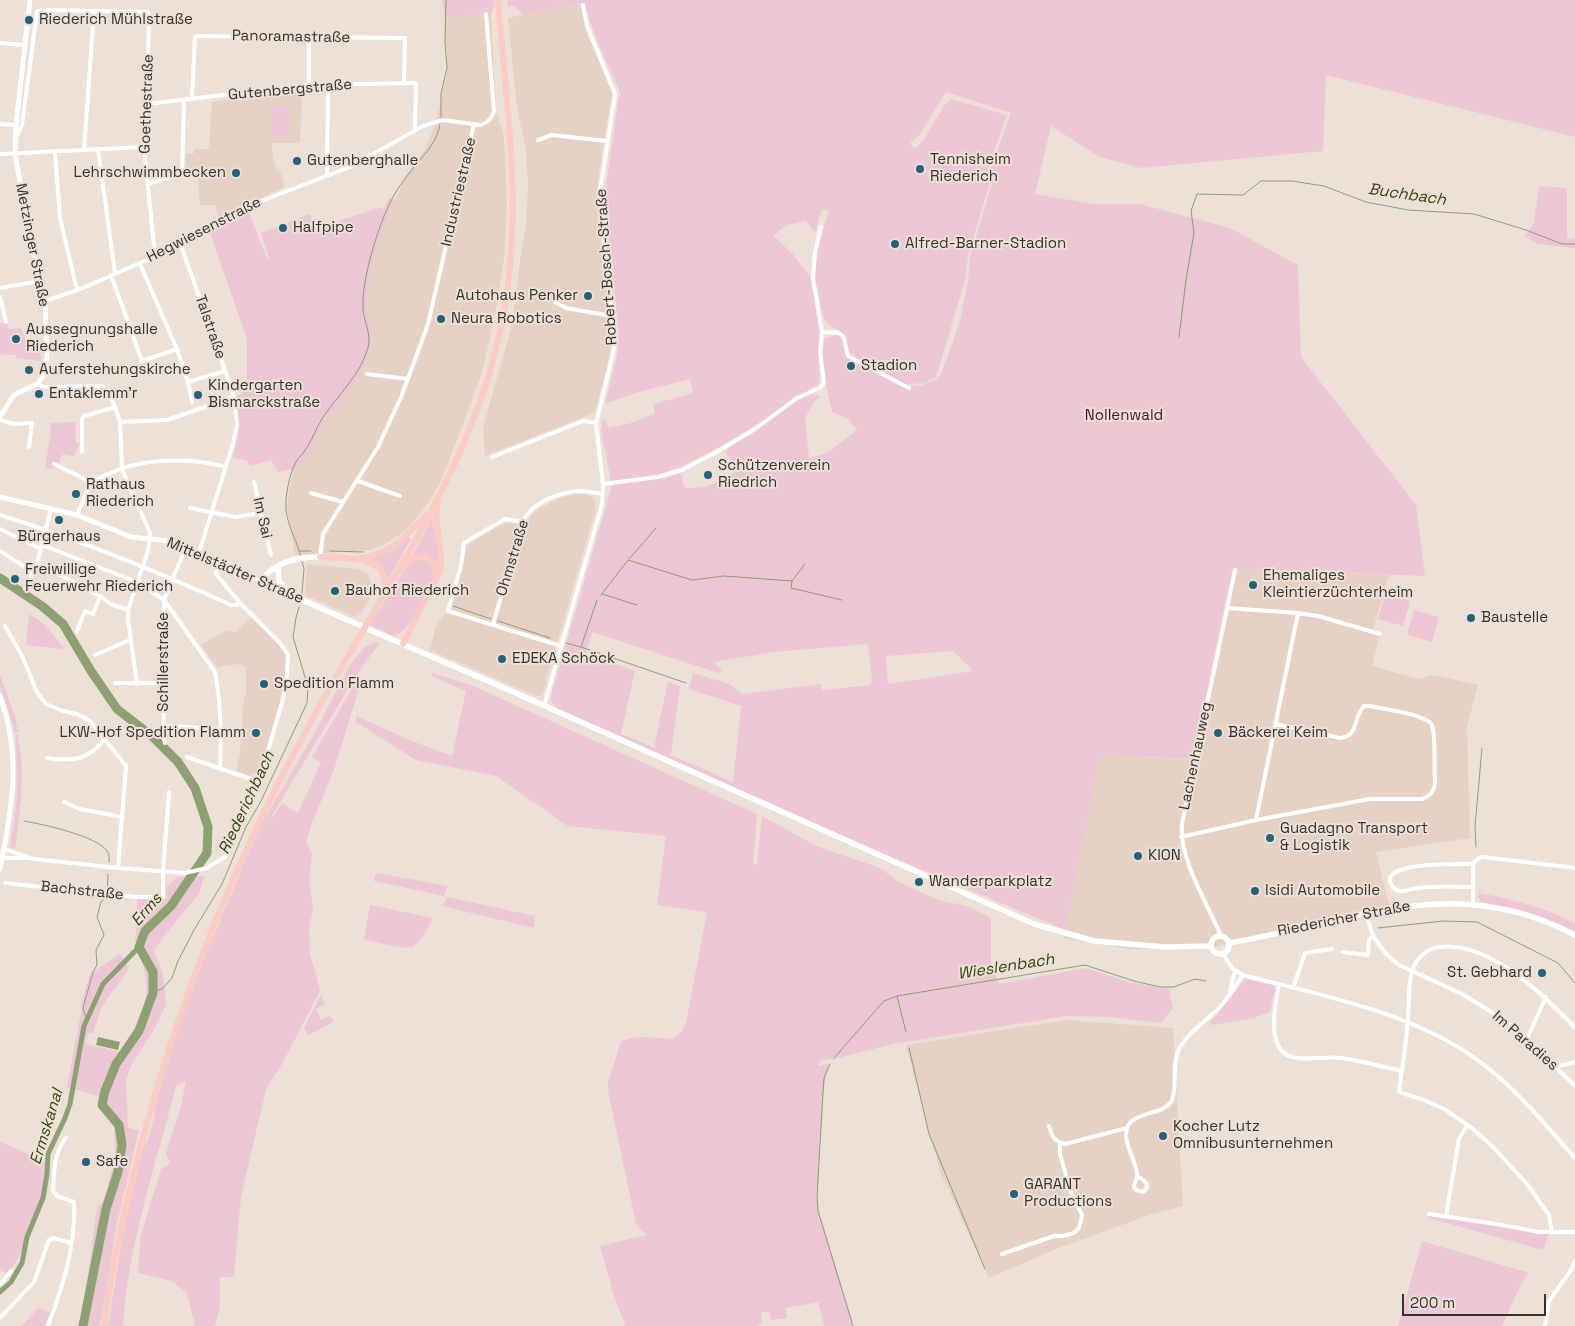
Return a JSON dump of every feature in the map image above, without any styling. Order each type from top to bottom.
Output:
[{"type":"highway","points":[[104,1326],[120,1232],[146,1125],[173,1035],[208,938],[251,838],[284,772],[315,714],[435,506],[465,442],[485,388],[500,331],[509,280],[514,228],[514,186],[498,0]]},
{"type":"highway","points":[[403,644],[438,578],[442,562],[436,518],[438,499]]},
{"type":"highway","points":[[359,559],[385,552],[399,544],[435,506]]},
{"type":"highway","points":[[320,557],[359,559],[378,566],[383,572],[386,584],[384,593]]},
{"type":"highway","points":[[393,578],[411,560],[422,557],[435,564],[438,578]]},
{"type":"main road","points":[[262,581],[271,570],[284,563],[294,559],[320,557]]},
{"type":"main road","points":[[270,585],[278,568],[284,563]]},
{"type":"main road","points":[[278,568],[279,581],[287,593]]},
{"type":"main road","name":"Mittelstädter Straße","points":[[262,581],[352,623],[544,706],[1034,924],[1094,941],[1156,946],[1211,946]]},
{"type":"main road","name":"Riedericher Straße","points":[[1229,943],[1366,913],[1425,904],[1473,904],[1516,912],[1538,919],[1575,936]]},
{"type":"main road","points":[[1221,936],[1225,937],[1229,943],[1229,948],[1223,954],[1215,953],[1211,946],[1213,940],[1221,936]]},
{"type":"street","name":"Metzinger Straße","points":[[30,0],[16,125],[15,154],[45,301],[47,357],[42,378],[37,384]]},
{"type":"street","name":"Robert-Bosch-Straße","points":[[544,706],[597,522],[603,494],[596,423],[614,349],[600,192],[615,94],[587,26],[583,5]]},
{"type":"street","name":"Metzinger Straße","points":[[15,141],[22,125],[37,12],[94,11]]},
{"type":"street","points":[[84,150],[94,11]]},
{"type":"street","name":"Goethestraße","points":[[94,11],[148,12],[149,16],[148,104],[144,147],[155,256]]},
{"type":"street","name":"Industriestraße","points":[[320,557],[323,534],[378,447],[408,379],[432,312],[474,124],[486,123],[493,116],[486,14]]},
{"type":"street","name":"Panoramastraße","points":[[192,99],[195,36],[405,38],[404,83]]},
{"type":"street","points":[[308,37],[309,85]]},
{"type":"street","points":[[0,44],[24,45]]},
{"type":"street","points":[[327,175],[328,83]]},
{"type":"street","name":"Gutenbergstraße","points":[[148,104],[328,83],[404,83]]},
{"type":"street","points":[[404,83],[416,83],[415,130]]},
{"type":"street","points":[[148,184],[182,173],[184,101]]},
{"type":"street","name":"Hegwiesenstraße","points":[[45,301],[140,264],[180,245],[244,208],[359,162],[415,130],[443,120],[474,124]]},
{"type":"street","points":[[0,124],[16,125]]},
{"type":"street","points":[[538,140],[552,135],[607,141]]},
{"type":"street","points":[[0,154],[144,147]]},
{"type":"street","points":[[98,149],[113,274],[142,361],[177,349]]},
{"type":"street","points":[[55,152],[60,218],[77,290]]},
{"type":"street","points":[[603,484],[658,477],[682,470],[755,429],[797,398],[820,388],[824,383],[820,352],[822,332],[813,279],[815,253],[821,227]]},
{"type":"street","name":"Talstraße","points":[[180,245],[234,397],[237,425],[200,553]]},
{"type":"street","points":[[140,264],[177,349],[188,382],[192,402]]},
{"type":"street","points":[[0,288],[40,281]]},
{"type":"street","points":[[0,297],[6,322]]},
{"type":"street","points":[[555,302],[571,310],[612,316]]},
{"type":"street","points":[[822,332],[834,332],[843,335],[846,340],[848,356],[909,388]]},
{"type":"street","points":[[188,382],[225,371]]},
{"type":"street","points":[[367,374],[408,379]]},
{"type":"street","points":[[28,446],[32,423],[14,424],[0,419],[14,395],[37,384],[44,387],[102,386],[112,396],[120,422],[122,469],[150,533],[148,551],[128,610],[130,640],[137,684]]},
{"type":"street","points":[[120,422],[167,420],[234,397]]},
{"type":"street","points":[[82,452],[82,419],[84,416],[116,407]]},
{"type":"street","points":[[492,457],[583,421],[596,423]]},
{"type":"street","points":[[77,515],[91,482],[122,469],[138,464],[178,461],[205,462],[226,467]]},
{"type":"street","points":[[54,464],[91,482]]},
{"type":"street","points":[[358,481],[400,496]]},
{"type":"street","name":"Im Sai","points":[[254,482],[271,555]]},
{"type":"street","name":"Ohmstraße","points":[[493,624],[526,515],[536,506],[556,496],[580,491],[603,494]]},
{"type":"street","points":[[311,493],[343,502]]},
{"type":"street","name":"Mittelstädter Straße","points":[[0,497],[77,515],[123,534],[164,539],[262,581]]},
{"type":"street","points":[[190,508],[235,517],[261,513]]},
{"type":"street","points":[[25,589],[37,563],[51,509]]},
{"type":"street","points":[[0,515],[46,530],[173,579],[231,605],[240,603]]},
{"type":"street","points":[[523,522],[505,519],[464,544],[461,566],[448,611],[561,646]]},
{"type":"street","points":[[0,529],[41,547],[137,582],[164,600],[215,672],[221,729],[220,769]]},
{"type":"street","points":[[0,551],[33,572]]},
{"type":"street","name":"Schillerstraße","points":[[165,743],[163,735],[165,726],[164,600],[183,554]]},
{"type":"street","name":"Bachstraße","points":[[2,858],[27,858],[118,868],[185,872],[207,868],[225,857],[259,782],[283,699],[288,655],[280,643],[240,603],[216,574],[217,561]]},
{"type":"street","points":[[37,563],[100,596],[111,604],[128,610]]},
{"type":"street","name":"Lachenhauweg","points":[[1221,936],[1184,853],[1180,837],[1235,570]]},
{"type":"street","points":[[77,631],[85,611],[93,614],[100,596]]},
{"type":"street","points":[[1227,608],[1318,616],[1380,634]]},
{"type":"street","points":[[1256,820],[1298,613]]},
{"type":"street","points":[[5,626],[22,656],[37,692],[46,704],[77,714],[90,721],[126,766],[118,868]]},
{"type":"street","points":[[95,655],[130,640]]},
{"type":"street","points":[[115,683],[165,683]]},
{"type":"street","points":[[0,696],[12,735],[13,757],[11,807],[0,869]]},
{"type":"street","points":[[1180,837],[1256,820],[1370,800],[1422,799],[1430,796],[1435,784],[1432,726],[1428,721],[1420,717],[1364,706],[1358,711],[1352,734],[1347,738],[1276,724]]},
{"type":"street","points":[[165,726],[221,729]]},
{"type":"street","points":[[47,758],[62,760],[82,758],[98,748],[105,738]]},
{"type":"street","points":[[187,758],[259,782]]},
{"type":"street","points":[[163,871],[169,792]]},
{"type":"street","points":[[64,802],[80,809],[123,817]]},
{"type":"street","name":"Bachstraße","points":[[4,849],[27,858]]},
{"type":"street","points":[[1473,904],[1473,864],[1477,859],[1484,857],[1575,868]]},
{"type":"street","points":[[1473,864],[1423,865],[1397,870],[1392,873],[1390,878],[1390,884],[1401,892],[1418,888],[1473,887]]},
{"type":"street","name":"Bachstraße","points":[[4,883],[109,894],[163,897],[163,871]]},
{"type":"street","name":"Im Paradies","points":[[1366,913],[1373,936],[1387,955],[1399,965],[1485,1007],[1527,1039],[1575,1086]]},
{"type":"street","points":[[1343,952],[1368,955],[1369,939],[1373,936]]},
{"type":"street","points":[[1552,1233],[1549,1215],[1527,1184],[1494,1148],[1467,1124],[1446,1110],[1399,1092],[1408,1023],[1412,971],[1418,958],[1425,952],[1446,946],[1464,948],[1505,967],[1546,998],[1575,1028]]},
{"type":"street","points":[[1293,988],[1305,953],[1332,949]]},
{"type":"street","points":[[1223,954],[1235,971],[1243,975],[1363,1007],[1408,1023],[1439,1037],[1470,1055],[1522,1098],[1575,1158]]},
{"type":"street","points":[[1230,992],[1235,971]]},
{"type":"street","points":[[1048,1126],[1052,1137],[1065,1144],[1127,1128],[1135,1119],[1165,1108],[1174,1096],[1174,1068],[1178,1050],[1188,1034],[1219,1008],[1243,975]]},
{"type":"street","points":[[1280,985],[1274,1016],[1275,1034],[1281,1051],[1296,1058],[1341,1058],[1402,1071]]},
{"type":"street","points":[[1527,1039],[1546,998]]},
{"type":"street","points":[[1556,1067],[1575,1062]]},
{"type":"street","points":[[1446,1216],[1459,1139],[1467,1124]]},
{"type":"street","points":[[1127,1128],[1126,1136],[1137,1176]]},
{"type":"street","points":[[48,1326],[64,1279],[72,1243],[74,1202],[56,1196],[53,1191],[56,1162],[60,1146],[66,1138]]},
{"type":"street","points":[[1002,1254],[1054,1236],[1074,1233],[1079,1228],[1082,1215],[1070,1190],[1060,1154],[1060,1143]]},
{"type":"street","points":[[1429,1214],[1539,1232],[1575,1232]]},
{"type":"street","points":[[0,1318],[34,1282],[49,1240],[53,1238],[72,1243]]},
{"type":"street","points":[[1545,1326],[1549,1301],[1573,1271],[1575,1261]]},
{"type":"street","points":[[0,1284],[11,1271]]},
{"type":"shaded area","points":[[581,3],[588,35],[612,95],[596,196],[609,317],[610,349],[608,363],[596,408],[593,412],[485,456],[483,428],[512,325],[526,227],[528,183],[526,151],[517,107],[508,18]]},
{"type":"shaded area","points":[[491,14],[496,112],[503,132],[505,152],[507,205],[504,258],[495,314],[483,369],[462,427],[440,483],[424,509],[405,531],[385,544],[369,550],[295,555],[287,508],[294,469],[307,454],[325,419],[339,405],[356,382],[370,350],[373,338],[367,310],[369,279],[377,246],[395,200],[406,175],[426,148],[437,119],[447,74],[445,16]]},
{"type":"shaded area","points":[[302,91],[300,143],[272,143],[273,159],[277,171],[280,171],[285,187],[219,218],[215,205],[200,205],[198,175],[185,176],[186,154],[193,154],[195,149],[209,149],[212,102]]},
{"type":"shaded area","points":[[576,494],[588,495],[595,500],[596,508],[542,695],[537,696],[430,650],[436,626],[451,607],[467,547],[470,543],[504,523],[510,522],[525,525],[532,514],[538,509],[560,498]]},
{"type":"shaded area","points":[[307,564],[358,569],[368,574],[371,590],[369,600],[361,613],[355,617],[305,595]]},
{"type":"shaded area","points":[[1232,568],[1389,575],[1372,633],[1379,636],[1372,666],[1418,679],[1433,675],[1478,685],[1467,726],[1470,838],[1376,852],[1389,905],[1351,916],[1213,947],[1129,949],[1063,938],[1099,755],[1194,760]]},
{"type":"shaded area","name":"Spedition Flamm","points":[[252,617],[281,647],[286,656],[280,703],[261,768],[250,776],[236,771],[240,753],[244,697],[246,697],[246,667],[239,664],[217,667],[201,645],[227,630],[235,633]]},
{"type":"shaded area","points":[[1066,1020],[1173,1028],[1183,1206],[1149,1215],[1056,1249],[989,1278],[940,1171],[906,1045]]},
{"type":"shaded area","points":[[98,1037],[120,1042],[118,1050],[96,1045]]},
{"type":"green space","points":[[442,0],[494,0],[494,7],[491,14],[445,16]]},
{"type":"green space","name":"Nollenwald","points":[[507,0],[1575,0],[1575,137],[1326,75],[1323,151],[1141,168],[1100,157],[1051,126],[1035,194],[1094,204],[1140,204],[1230,228],[1298,265],[1301,357],[1416,505],[1425,576],[1232,568],[1193,759],[1100,755],[1065,930],[868,847],[557,708],[551,701],[552,692],[612,486],[601,430],[603,419],[608,428],[631,423],[654,414],[654,404],[693,393],[690,379],[635,393],[605,404],[617,356],[619,335],[607,216],[606,186],[619,96],[621,94],[586,10],[581,3],[523,15],[514,5],[508,8]],"holes":[[[946,92],[1011,113],[989,173],[992,184],[970,256],[968,281],[960,321],[945,364],[940,376],[936,380],[922,385],[910,386],[902,394],[909,384],[924,383],[936,377],[965,280],[968,256],[990,182],[987,172],[1007,115],[951,99],[946,103],[922,142],[915,149],[910,143],[919,136]],[[822,209],[829,211],[817,251],[815,279],[823,316],[828,324],[839,330],[838,334],[825,339],[823,348],[824,376],[832,412],[848,419],[857,430],[828,452],[809,459],[805,418],[814,402],[821,396],[812,395],[808,389],[819,385],[820,322],[813,281],[792,253],[773,236],[787,225],[806,221],[815,233]],[[788,406],[725,451],[737,471],[725,478],[712,484],[691,488],[684,487],[681,473],[663,479],[660,474],[678,468],[721,446]],[[593,632],[718,673],[722,671],[714,662],[774,652],[868,644],[872,679],[870,685],[822,690],[821,684],[742,694],[729,684],[693,673],[689,689],[741,706],[733,782],[671,755],[680,686],[668,682],[654,747],[621,734],[635,671],[585,654]],[[953,651],[973,671],[888,684],[886,656]]]},
{"type":"green space","points":[[272,105],[290,106],[289,138],[271,137]]},
{"type":"green space","points":[[1539,186],[1567,188],[1567,238],[1575,239],[1575,248],[1537,244],[1525,236],[1534,223]]},
{"type":"green space","points":[[389,198],[395,200],[377,246],[369,279],[367,310],[373,338],[365,363],[356,382],[339,405],[325,419],[307,454],[294,469],[278,472],[271,460],[250,466],[246,460],[233,458],[238,431],[236,397],[247,389],[247,339],[210,233],[248,210],[267,259],[269,258],[261,233],[310,214],[315,229],[381,207],[384,210]]},
{"type":"green space","points":[[7,322],[8,329],[21,328],[26,342],[40,342],[41,361],[16,358],[16,355],[0,354],[0,323]]},
{"type":"green space","points":[[75,422],[76,443],[80,443],[74,456],[63,454],[58,464],[51,469],[45,467],[51,431],[50,423]]},
{"type":"green space","points":[[432,517],[439,554],[439,566],[433,559],[412,556]]},
{"type":"green space","points":[[409,538],[411,539],[388,580],[382,566],[371,559],[393,550]]},
{"type":"green space","points":[[416,560],[430,563],[435,576],[412,620],[400,633],[393,636],[370,625],[405,569]]},
{"type":"green space","points":[[1385,594],[1410,601],[1403,626],[1378,619]]},
{"type":"green space","points":[[1414,610],[1439,617],[1432,642],[1407,635]]},
{"type":"green space","points":[[29,614],[43,623],[65,649],[26,645]]},
{"type":"green space","points":[[375,642],[379,644],[359,671],[271,817],[273,817],[282,803],[298,813],[321,763],[312,757],[357,680],[361,682],[335,767],[306,842],[312,854],[309,880],[313,909],[309,928],[310,954],[320,990],[282,1064],[266,1089],[241,1197],[234,1277],[220,1277],[220,1307],[215,1326],[195,1326],[187,1293],[172,1281],[138,1273],[141,1235],[161,1169],[170,1163],[166,1154],[181,1106],[186,1081],[176,1086],[144,1205],[131,1265],[123,1326],[108,1326],[122,1239],[142,1151],[148,1139],[154,1118],[155,1106],[175,1039],[202,963],[263,821],[313,736],[351,663],[365,647]]},
{"type":"green space","points":[[433,673],[473,686],[757,814],[753,865],[757,864],[762,816],[816,846],[880,868],[899,882],[938,900],[967,906],[991,918],[991,962],[999,984],[1086,968],[1128,982],[1169,989],[1173,1008],[1161,1023],[1109,1017],[1067,1016],[893,1044],[834,1059],[820,1060],[818,1066],[829,1064],[823,1100],[819,1211],[854,1326],[824,1326],[818,1302],[785,1308],[787,1318],[771,1320],[769,1312],[763,1312],[761,1314],[762,1324],[756,1326],[625,1326],[600,1246],[647,1235],[636,1224],[608,1091],[608,1082],[621,1042],[639,1037],[673,1039],[682,1031],[686,1023],[707,912],[657,905],[666,836],[568,826],[496,776],[416,760],[356,722],[356,716],[412,741],[452,756],[466,691],[431,676]]},
{"type":"green space","points":[[0,675],[15,717],[18,732],[15,732],[0,686]]},
{"type":"green space","points":[[16,735],[18,735],[22,778],[15,849],[10,847],[17,799]]},
{"type":"green space","points":[[376,873],[448,886],[444,896],[374,881]]},
{"type":"green space","points":[[204,876],[200,892],[154,951],[163,974],[166,1004],[156,1026],[132,1064],[126,1079],[128,1126],[131,1129],[139,1130],[117,1223],[100,1326],[81,1326],[97,1208],[104,1199],[115,1158],[114,1128],[99,1106],[98,1096],[67,1087],[82,1000],[90,974],[120,954],[129,969],[102,1006],[93,1033],[88,1033],[86,1044],[120,1052],[139,1018],[146,997],[145,972],[141,958],[145,950],[135,940],[137,897],[166,898],[167,886],[177,877]]},
{"type":"green space","points":[[1479,893],[1540,908],[1575,923],[1575,932],[1539,916],[1482,902],[1479,899]]},
{"type":"green space","points":[[447,897],[535,916],[534,928],[442,906]]},
{"type":"green space","points":[[370,905],[433,918],[422,938],[413,947],[389,945],[364,939]]},
{"type":"green space","points":[[1245,979],[1273,985],[1275,990],[1270,1012],[1254,1018],[1212,1025],[1210,1023]]},
{"type":"green space","points":[[321,995],[325,1004],[316,1009],[321,1020],[330,1016],[334,1022],[308,1035],[304,1028]]},
{"type":"green space","points":[[0,1141],[50,1165],[29,1236],[16,1262],[7,1274],[0,1270]]},
{"type":"green space","points":[[1430,1216],[1482,1222],[1549,1234],[1543,1250],[1429,1218]]},
{"type":"green space","points":[[1422,1241],[1529,1273],[1521,1284],[1502,1326],[1398,1326]]},
{"type":"green space","points":[[38,1308],[50,1312],[45,1326],[22,1326]]},
{"type":"waterway","name":"Riederichbach","points":[[441,118],[441,94],[447,68],[445,41],[446,0]]},
{"type":"waterway","name":"Riederichbach","points":[[301,557],[286,510],[289,479],[296,462],[309,444],[323,417],[354,376],[364,358],[368,348],[369,337],[363,312],[363,296],[375,241],[391,200],[434,141],[440,122]]},
{"type":"waterway","name":"Buchbach","points":[[1179,337],[1194,233],[1191,211],[1197,194],[1243,195],[1261,181],[1292,181],[1324,186],[1366,202],[1408,210],[1474,214],[1526,230],[1562,244],[1575,244]]},
{"type":"waterway","points":[[629,559],[656,528]]},
{"type":"waterway","points":[[300,551],[311,551]]},
{"type":"waterway","points":[[330,551],[363,552]]},
{"type":"waterway","points":[[601,595],[628,560],[692,580],[724,576],[792,581],[805,564]]},
{"type":"waterway","name":"Riederichbach","points":[[302,561],[304,569],[302,593]]},
{"type":"waterway","name":"Erms","points":[[0,578],[42,606],[63,624],[91,671],[117,709],[153,737],[178,762],[195,788],[208,827],[207,853],[171,906],[145,931],[139,947],[153,972],[153,993],[139,1031],[116,1064],[105,1091],[102,1105],[119,1125],[122,1145],[118,1172],[106,1209],[83,1326]]},
{"type":"waterway","points":[[792,581],[791,588],[842,600]]},
{"type":"waterway","points":[[602,594],[637,605]]},
{"type":"waterway","points":[[566,643],[581,647],[597,600]]},
{"type":"waterway","points":[[453,606],[491,619]]},
{"type":"waterway","name":"Riederichbach","points":[[153,993],[163,988],[172,978],[178,961],[194,930],[222,884],[246,827],[260,803],[307,703],[308,687],[293,637],[299,607]]},
{"type":"waterway","points":[[498,621],[550,638]]},
{"type":"waterway","points":[[581,647],[686,683]]},
{"type":"waterway","points":[[1476,847],[1475,826],[1482,748]]},
{"type":"waterway","points":[[24,821],[92,840],[108,852],[109,862]]},
{"type":"waterway","points":[[87,1021],[83,1008],[93,972],[97,965],[96,950],[104,935],[97,917],[101,902],[107,896],[108,874]]},
{"type":"waterway","name":"Wieslenbach","points":[[1378,928],[1443,921],[1477,922],[1558,963],[1575,983]]},
{"type":"waterway","name":"Ermskanal","points":[[0,1292],[11,1282],[22,1263],[27,1237],[43,1198],[48,1154],[70,1104],[84,1026],[103,984],[139,947]]},
{"type":"waterway","name":"Wieslenbach","points":[[834,1058],[884,1001],[897,996],[1085,965],[1134,981],[1160,987],[1174,987],[1195,979],[1206,981]]},
{"type":"waterway","points":[[897,996],[906,1032]]},
{"type":"waterway","points":[[909,1048],[929,1134],[985,1269]]},
{"type":"waterway","name":"Wieslenbach","points":[[830,1064],[824,1078],[817,1197],[818,1211],[853,1326]]},
{"type":"place","name":"Riederich Mühlstraße","points":[[29,20]]},
{"type":"place","name":"Gutenberghalle","points":[[297,161]]},
{"type":"place","name":"Tennisheim Riederich","points":[[920,169]]},
{"type":"place","name":"Lehrschwimmbecken","points":[[236,173]]},
{"type":"place","name":"Halfpipe","points":[[283,228]]},
{"type":"place","name":"Alfred-Barner-Stadion","points":[[895,244]]},
{"type":"place","name":"Autohaus Penker","points":[[588,296]]},
{"type":"place","name":"Neura Robotics","points":[[441,319]]},
{"type":"place","name":"Aussegnungshalle Riederich","points":[[16,339]]},
{"type":"place","name":"Stadion","points":[[851,366]]},
{"type":"place","name":"Auferstehungskirche","points":[[29,370]]},
{"type":"place","name":"Entaklemm'r","points":[[39,394]]},
{"type":"place","name":"Kindergarten Bismarckstraße","points":[[198,395]]},
{"type":"place","name":"Schützenverein Riedrich","points":[[708,475]]},
{"type":"place","name":"Rathaus Riederich","points":[[76,494]]},
{"type":"place","name":"Bürgerhaus","points":[[59,520]]},
{"type":"place","name":"Freiwillige Feuerwehr Riederich","points":[[15,579]]},
{"type":"place","name":"Ehemaliges Kleintierzüchterheim","points":[[1253,585]]},
{"type":"place","name":"Bauhof Riederich","points":[[335,591]]},
{"type":"place","name":"Baustelle","points":[[1471,618]]},
{"type":"place","name":"EDEKA Schöck","points":[[502,659]]},
{"type":"place","name":"Spedition Flamm","points":[[264,684]]},
{"type":"place","name":"LKW-Hof Spedition Flamm","points":[[256,733]]},
{"type":"place","name":"Bäckerei Keim","points":[[1218,733]]},
{"type":"place","name":"Guadagno Transport & Logistik","points":[[1270,838]]},
{"type":"place","name":"KION","points":[[1138,856]]},
{"type":"place","name":"Wanderparkplatz","points":[[919,882]]},
{"type":"place","name":"Isidi Automobile","points":[[1255,891]]},
{"type":"place","name":"St. Gebhard","points":[[1542,973]]},
{"type":"place","name":"Kocher Lutz Omnibusunternehmen","points":[[1163,1136]]},
{"type":"place","name":"Safe","points":[[86,1162]]},
{"type":"place","name":"GARANT Productions","points":[[1014,1194]]}]
